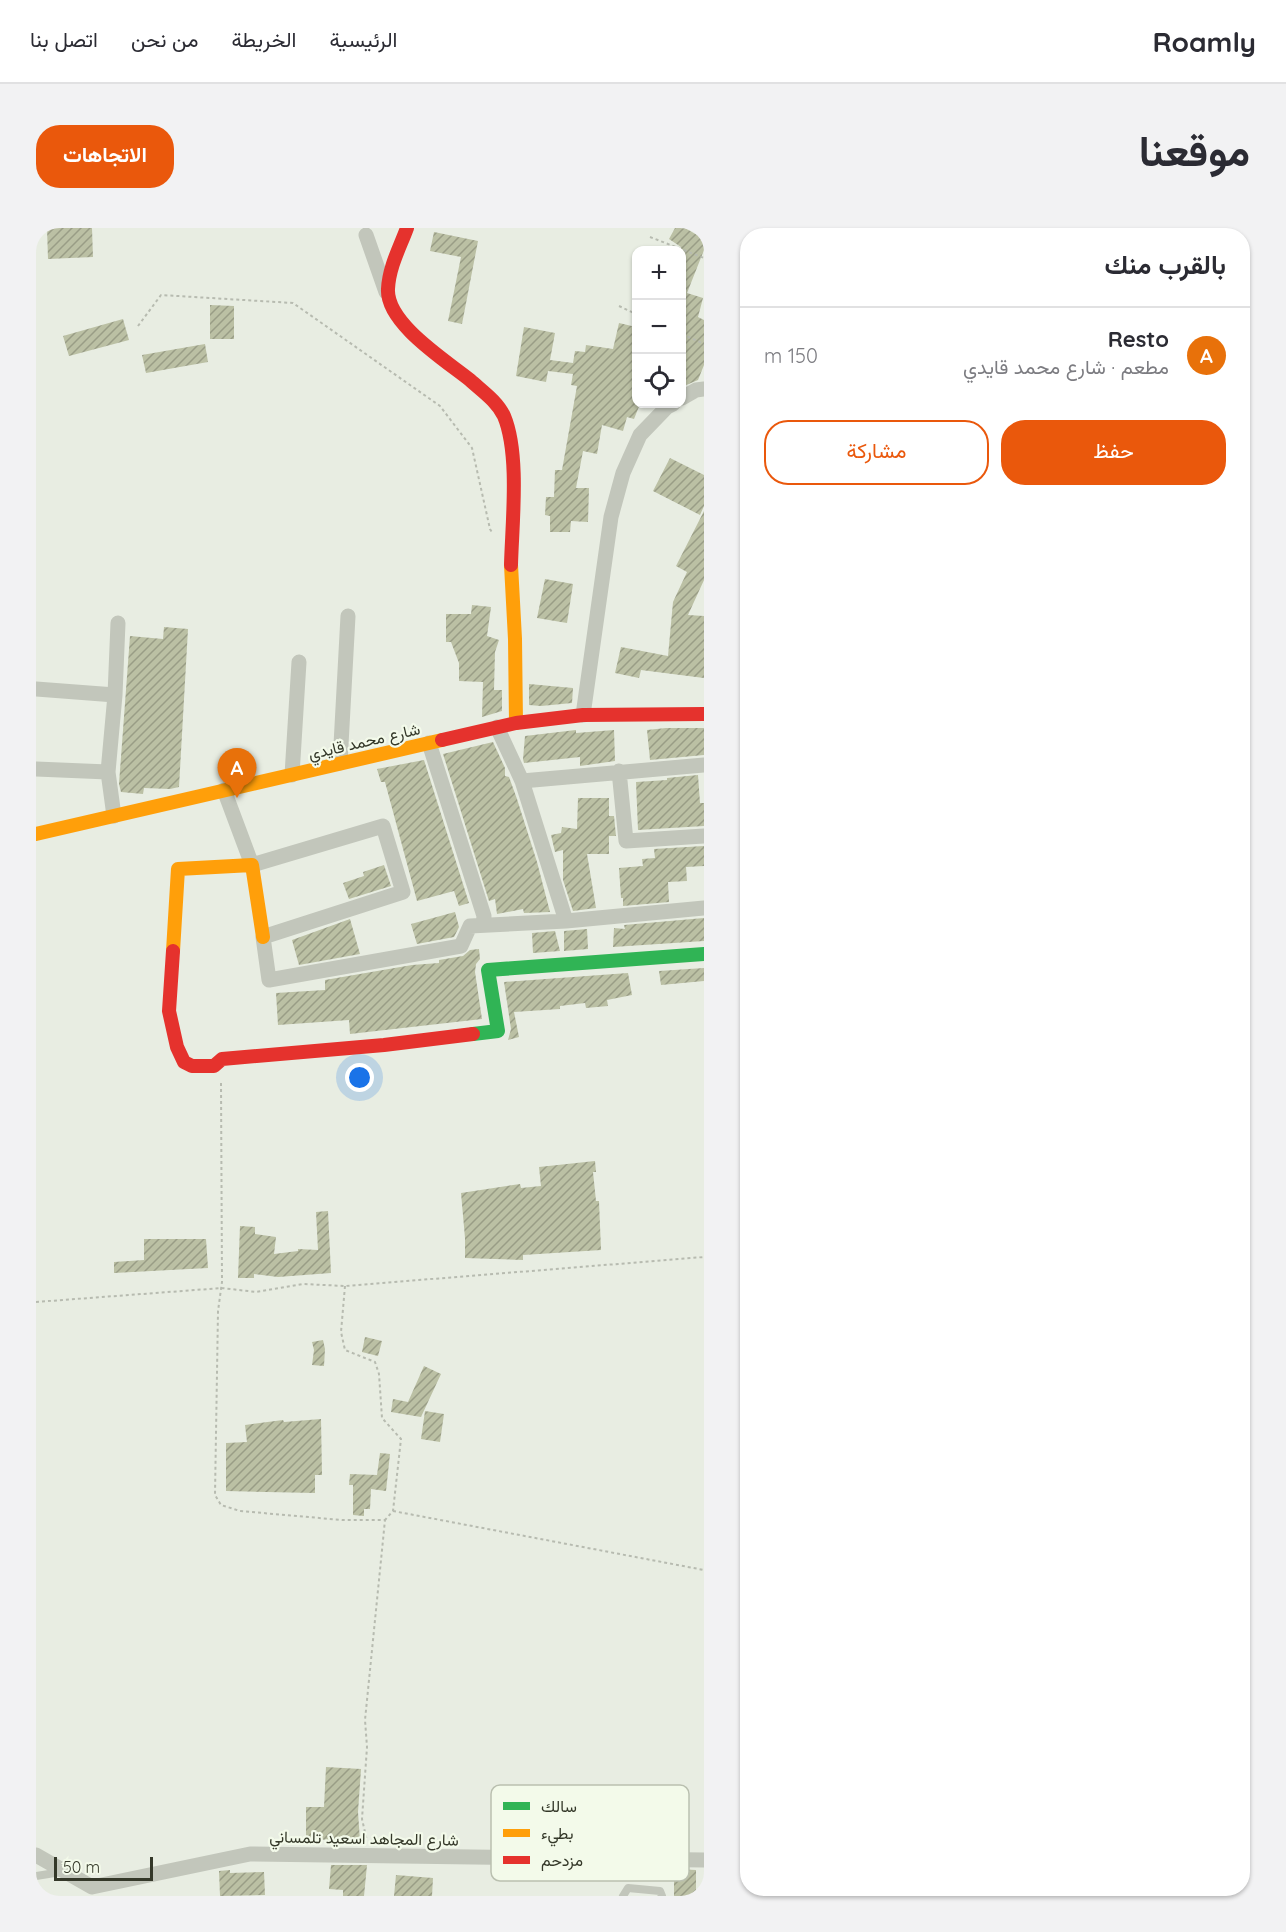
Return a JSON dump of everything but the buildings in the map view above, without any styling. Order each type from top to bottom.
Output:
[{"type":"main road","points":[[407,228],[390,277],[388,297],[393,312],[401,323],[491,398],[503,414],[511,436],[513,455],[511,567],[516,723]]},
{"type":"main road","name":"شارع محمد قايدي","points":[[36,834],[516,723],[583,715],[704,714]]},
{"type":"main road","points":[[263,937],[252,866],[177,869],[169,1011],[177,1047],[184,1062],[192,1066],[214,1066],[222,1059],[384,1045],[498,1031],[488,970],[704,954]]},
{"type":"street","points":[[365,232],[388,297]]},
{"type":"street","points":[[686,395],[704,389]]},
{"type":"street","points":[[583,715],[611,517],[623,473],[640,435],[666,408]]},
{"type":"street","points":[[340,763],[348,616]]},
{"type":"street","points":[[114,816],[108,772],[115,695],[118,623]]},
{"type":"street","points":[[292,774],[299,662]]},
{"type":"street","points":[[36,689],[115,695]]},
{"type":"street","points":[[497,728],[522,780],[566,921]]},
{"type":"street","points":[[429,743],[484,916],[483,925]]},
{"type":"street","points":[[522,780],[704,765]]},
{"type":"street","points":[[36,769],[108,772]]},
{"type":"street","points":[[619,771],[626,841],[704,836]]},
{"type":"street","points":[[224,790],[252,866],[383,826],[403,892],[263,937],[269,980],[461,946],[470,926],[566,921],[704,908]]},
{"type":"street","name":"شارع المجاهد اسعيد تلمساني","points":[[36,1855],[92,1887],[250,1854],[491,1857]]},
{"type":"street","name":"شارع المجاهد اسعيد تلمساني","points":[[689,1860],[704,1860]]},
{"type":"lane","points":[[36,1876],[64,1871]]},
{"type":"lane","points":[[622,1896],[628,1888],[660,1891],[662,1896]]},
{"type":"path","points":[[650,237],[704,258]]},
{"type":"path","points":[[138,326],[161,295],[293,303],[440,406],[472,448],[490,529],[495,538]]},
{"type":"path","points":[[619,306],[632,312]]},
{"type":"path","points":[[686,336],[704,344]]},
{"type":"path","points":[[214,1066],[221,1073],[222,1288],[218,1311],[215,1495],[221,1505],[240,1511],[342,1520],[385,1520]]},
{"type":"path","points":[[36,1302],[222,1288],[256,1292],[303,1284],[345,1286],[704,1257]]},
{"type":"path","points":[[345,1286],[341,1332],[345,1350],[375,1362],[379,1374],[382,1418],[401,1440],[393,1511],[385,1520],[365,1720],[367,1747],[362,1818],[370,1856]]},
{"type":"path","points":[[393,1511],[704,1570]]},
{"type":"traffic: fast","points":[[473,1034],[498,1031],[488,970],[704,954]]},
{"type":"traffic: slow","points":[[511,565],[516,723]]},
{"type":"traffic: slow","points":[[36,834],[442,740]]},
{"type":"traffic: slow","points":[[173,951],[178,869],[252,865],[263,937]]},
{"type":"traffic: jam","points":[[407,228],[390,273],[388,289],[390,302],[396,315],[406,327],[489,396],[504,416],[509,432],[514,469],[511,565]]},
{"type":"traffic: jam","points":[[442,740],[516,723],[583,715],[704,714]]},
{"type":"traffic: jam","points":[[173,951],[169,1011],[177,1047],[184,1062],[192,1066],[214,1066],[222,1059],[384,1045],[473,1034]]},
{"type":"place","name":"Resto","points":[[237,798]]}]
